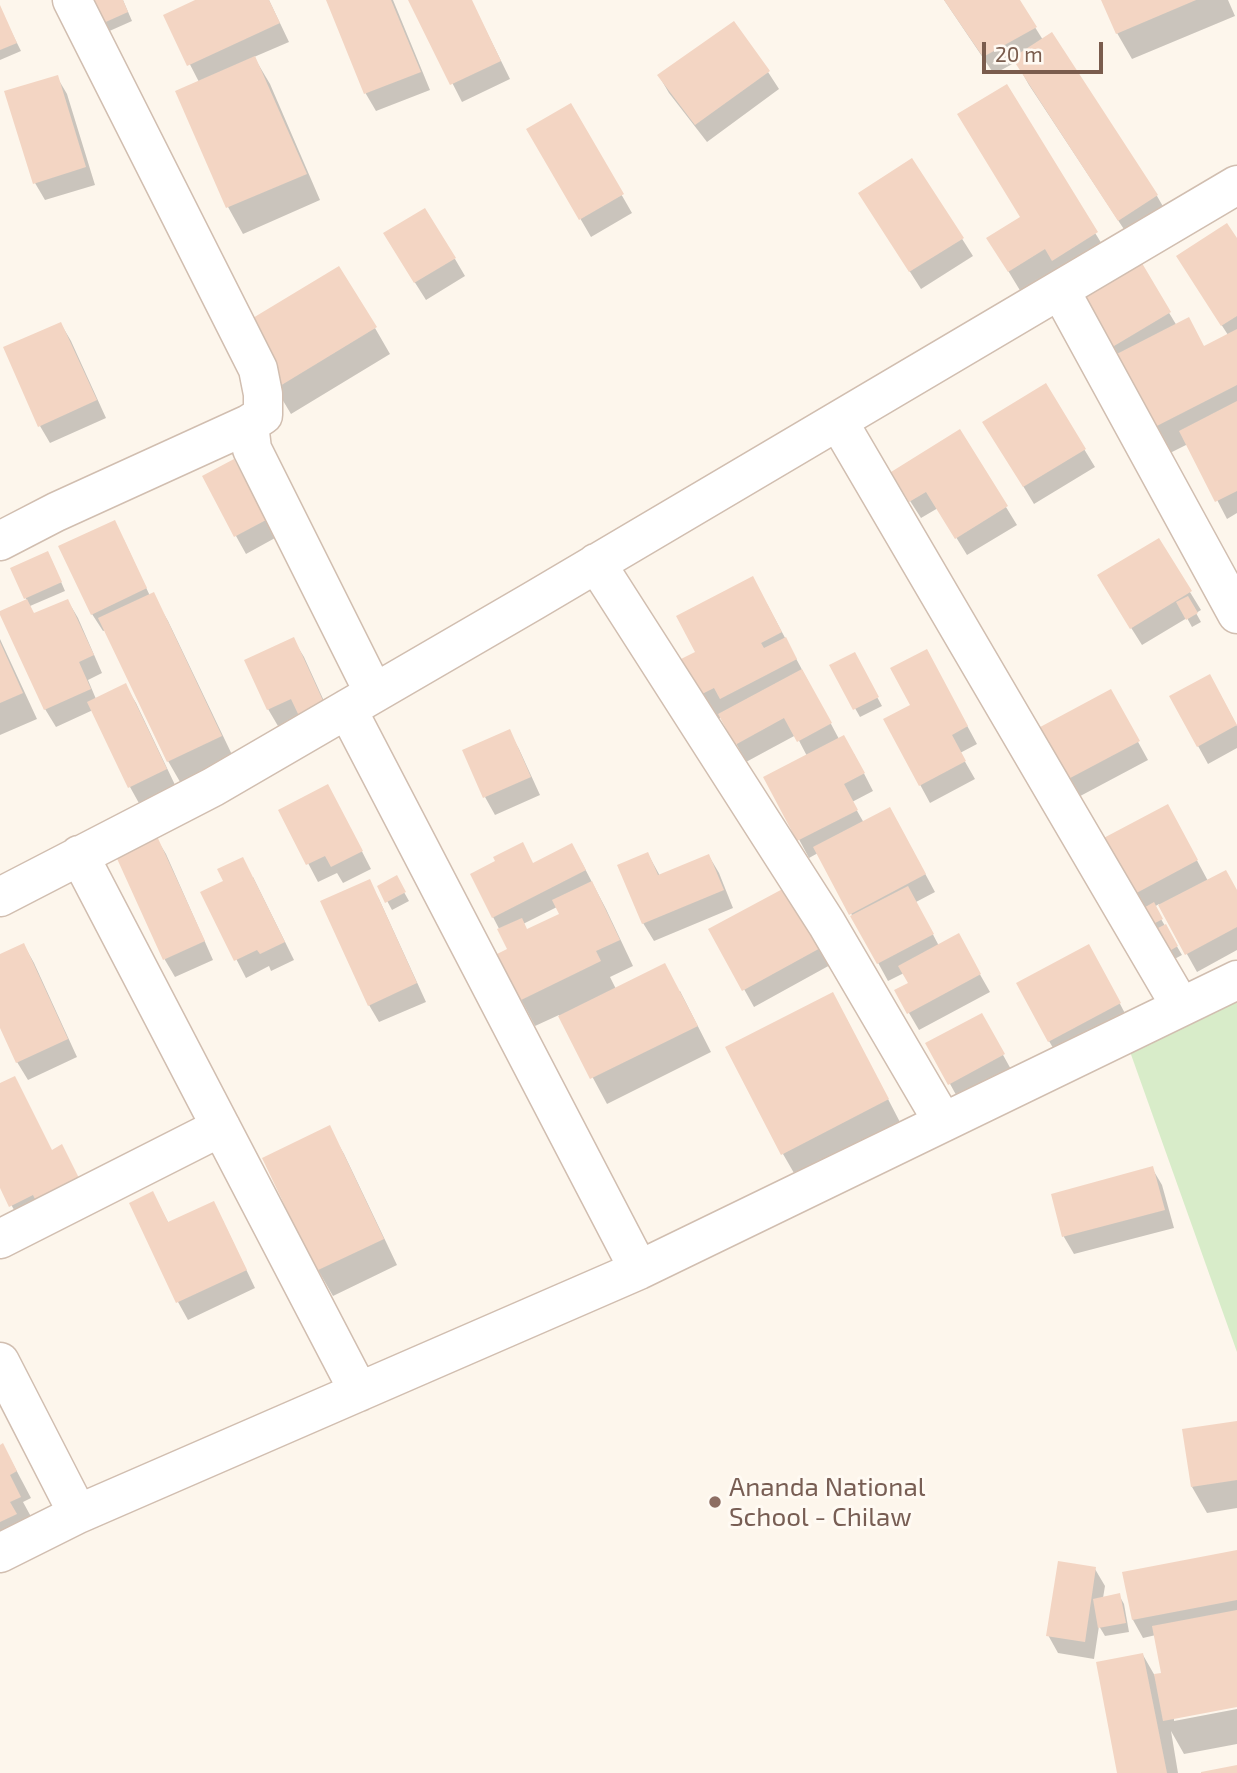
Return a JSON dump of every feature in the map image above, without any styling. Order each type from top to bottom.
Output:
[{"type":"street","points":[[0,541],[262,415],[263,394],[258,369],[72,0]]},
{"type":"street","points":[[0,897],[213,787],[1237,185]]},
{"type":"street","points":[[1060,290],[1237,614]]},
{"type":"street","points":[[838,421],[1181,1007]]},
{"type":"street","points":[[248,424],[252,449],[361,701],[639,1270]]},
{"type":"street","points":[[596,563],[827,924],[943,1122]]},
{"type":"street","points":[[79,855],[359,1392]]},
{"type":"street","points":[[0,1553],[78,1514],[639,1270],[1237,980]]},
{"type":"street","points":[[0,1239],[221,1127]]},
{"type":"street","points":[[0,1362],[78,1514]]},
{"type":"green space","points":[[1237,1001],[1237,1352],[1128,1046]]},
{"type":"building","points":[[88,0],[123,0],[128,12],[99,25]]},
{"type":"building","points":[[195,0],[269,0],[280,23],[187,66],[163,15]]},
{"type":"building","points":[[326,0],[391,0],[421,72],[364,94]]},
{"type":"building","points":[[408,0],[472,0],[501,61],[450,85]]},
{"type":"building","points":[[944,0],[1020,0],[1037,27],[983,57]]},
{"type":"building","points":[[1101,0],[1196,0],[1116,34]]},
{"type":"building","points":[[0,5],[17,43],[0,50]]},
{"type":"building","points":[[734,21],[770,71],[695,125],[657,75]]},
{"type":"building","points":[[1052,32],[1158,195],[1118,221],[1012,58]]},
{"type":"building","points":[[255,56],[307,174],[226,208],[175,91]]},
{"type":"building","points":[[58,75],[86,167],[33,184],[4,91]]},
{"type":"building","points":[[1007,84],[1098,232],[1052,261],[1045,249],[1008,272],[986,238],[1020,217],[957,114]]},
{"type":"building","points":[[571,103],[624,194],[579,220],[526,129]]},
{"type":"building","points":[[912,158],[964,238],[909,272],[858,193]]},
{"type":"building","points":[[425,208],[456,258],[414,283],[383,233]]},
{"type":"building","points":[[1227,223],[1237,238],[1237,316],[1221,326],[1176,256]]},
{"type":"building","points":[[1136,253],[1171,312],[1104,352],[1068,294]]},
{"type":"building","points":[[339,266],[377,327],[275,389],[238,327]]},
{"type":"building","points":[[1189,317],[1204,346],[1237,329],[1237,385],[1149,430],[1111,357]]},
{"type":"building","points":[[61,322],[97,400],[38,427],[3,347]]},
{"type":"building","points":[[1046,383],[1086,449],[1023,487],[982,422]]},
{"type":"building","points":[[1237,401],[1237,491],[1215,502],[1179,431]]},
{"type":"building","points":[[960,429],[1008,506],[955,539],[926,492],[909,502],[891,472]]},
{"type":"building","points":[[234,459],[266,520],[234,537],[202,476]]},
{"type":"building","points":[[115,520],[147,588],[91,615],[58,546]]},
{"type":"building","points":[[1159,538],[1192,591],[1130,629],[1097,575]]},
{"type":"building","points":[[48,551],[62,582],[24,599],[10,568]]},
{"type":"building","points":[[753,576],[782,632],[761,643],[764,648],[786,637],[797,659],[720,699],[714,688],[692,699],[673,663],[695,652],[676,616]]},
{"type":"building","points":[[154,592],[222,736],[167,762],[98,618]]},
{"type":"building","points":[[1188,596],[1198,613],[1186,620],[1176,602]]},
{"type":"building","points":[[27,599],[34,613],[68,599],[94,655],[79,662],[91,689],[44,710],[0,615],[0,611]]},
{"type":"building","points":[[294,637],[325,705],[299,716],[291,699],[267,710],[244,660]]},
{"type":"building","points":[[0,642],[23,693],[0,703]]},
{"type":"building","points":[[927,649],[968,726],[952,735],[966,761],[919,786],[883,719],[910,705],[890,668]]},
{"type":"building","points":[[855,652],[879,697],[853,710],[829,665]]},
{"type":"building","points":[[802,669],[832,723],[797,742],[784,718],[735,745],[718,714]]},
{"type":"building","points":[[1210,674],[1237,725],[1197,747],[1169,696]]},
{"type":"building","points":[[126,683],[167,769],[128,788],[87,702]]},
{"type":"building","points":[[1111,689],[1140,741],[1057,785],[1029,733]]},
{"type":"building","points":[[510,729],[531,777],[483,798],[462,750]]},
{"type":"building","points":[[844,735],[865,773],[844,784],[858,810],[797,841],[763,777]]},
{"type":"building","points":[[328,784],[363,851],[331,867],[325,856],[306,865],[278,810]]},
{"type":"building","points":[[1168,804],[1198,860],[1129,897],[1098,841]]},
{"type":"building","points":[[890,807],[926,874],[849,915],[813,847]]},
{"type":"building","points":[[156,834],[205,941],[163,960],[114,852]]},
{"type":"building","points":[[523,842],[533,863],[572,843],[586,870],[492,918],[470,874],[495,861],[493,857]]},
{"type":"building","points":[[648,852],[658,875],[709,854],[724,890],[642,924],[617,865]]},
{"type":"building","points":[[243,857],[285,942],[260,954],[257,950],[234,961],[200,892],[223,881],[217,869]]},
{"type":"building","points":[[1226,870],[1237,890],[1237,927],[1185,955],[1158,905]]},
{"type":"building","points":[[397,875],[406,892],[385,903],[377,886]]},
{"type":"building","points":[[370,879],[417,983],[368,1006],[320,901]]},
{"type":"building","points":[[592,881],[620,940],[596,951],[601,961],[519,1001],[495,955],[507,949],[497,929],[522,918],[527,929],[559,914],[552,900]]},
{"type":"building","points":[[790,885],[824,946],[742,991],[708,929]]},
{"type":"building","points":[[908,886],[934,934],[877,964],[850,916]]},
{"type":"building","points":[[1154,902],[1163,919],[1143,929],[1135,913]]},
{"type":"building","points":[[1166,924],[1178,946],[1159,957],[1146,934]]},
{"type":"building","points":[[959,933],[981,974],[907,1014],[894,990],[908,983],[898,966]]},
{"type":"building","points":[[24,943],[68,1039],[16,1063],[0,1028],[0,954]]},
{"type":"building","points":[[1089,944],[1121,1003],[1048,1042],[1016,983]]},
{"type":"building","points":[[665,963],[698,1026],[590,1079],[558,1016]]},
{"type":"building","points":[[833,992],[889,1099],[781,1155],[725,1047]]},
{"type":"building","points":[[982,1013],[1005,1054],[948,1085],[925,1043]]},
{"type":"building","points":[[15,1076],[52,1150],[62,1144],[82,1184],[38,1205],[33,1195],[9,1207],[0,1188],[0,1083]]},
{"type":"building","points":[[330,1125],[384,1239],[316,1271],[262,1158]]},
{"type":"building","points":[[1153,1166],[1165,1210],[1062,1237],[1051,1194]]},
{"type":"building","points":[[153,1191],[168,1222],[214,1201],[247,1270],[176,1303],[129,1203]]},
{"type":"building","points":[[1237,1421],[1237,1480],[1191,1487],[1182,1429]]},
{"type":"building","points":[[3,1443],[17,1471],[10,1475],[21,1497],[10,1502],[17,1514],[0,1522],[0,1445]]},
{"type":"building","points":[[1237,1550],[1237,1600],[1132,1620],[1122,1572]]},
{"type":"building","points":[[1058,1561],[1096,1567],[1085,1642],[1046,1636]]},
{"type":"building","points":[[1120,1593],[1126,1623],[1098,1628],[1093,1599]]},
{"type":"building","points":[[1237,1610],[1237,1707],[1163,1721],[1154,1674],[1161,1673],[1152,1626]]},
{"type":"building","points":[[1143,1653],[1167,1773],[1117,1773],[1096,1662]]},
{"type":"building","points":[[1237,1765],[1237,1773],[1201,1773],[1201,1772]]},
{"type":"place","name":"Ananda National School - Chilaw","points":[[715,1502]]}]
